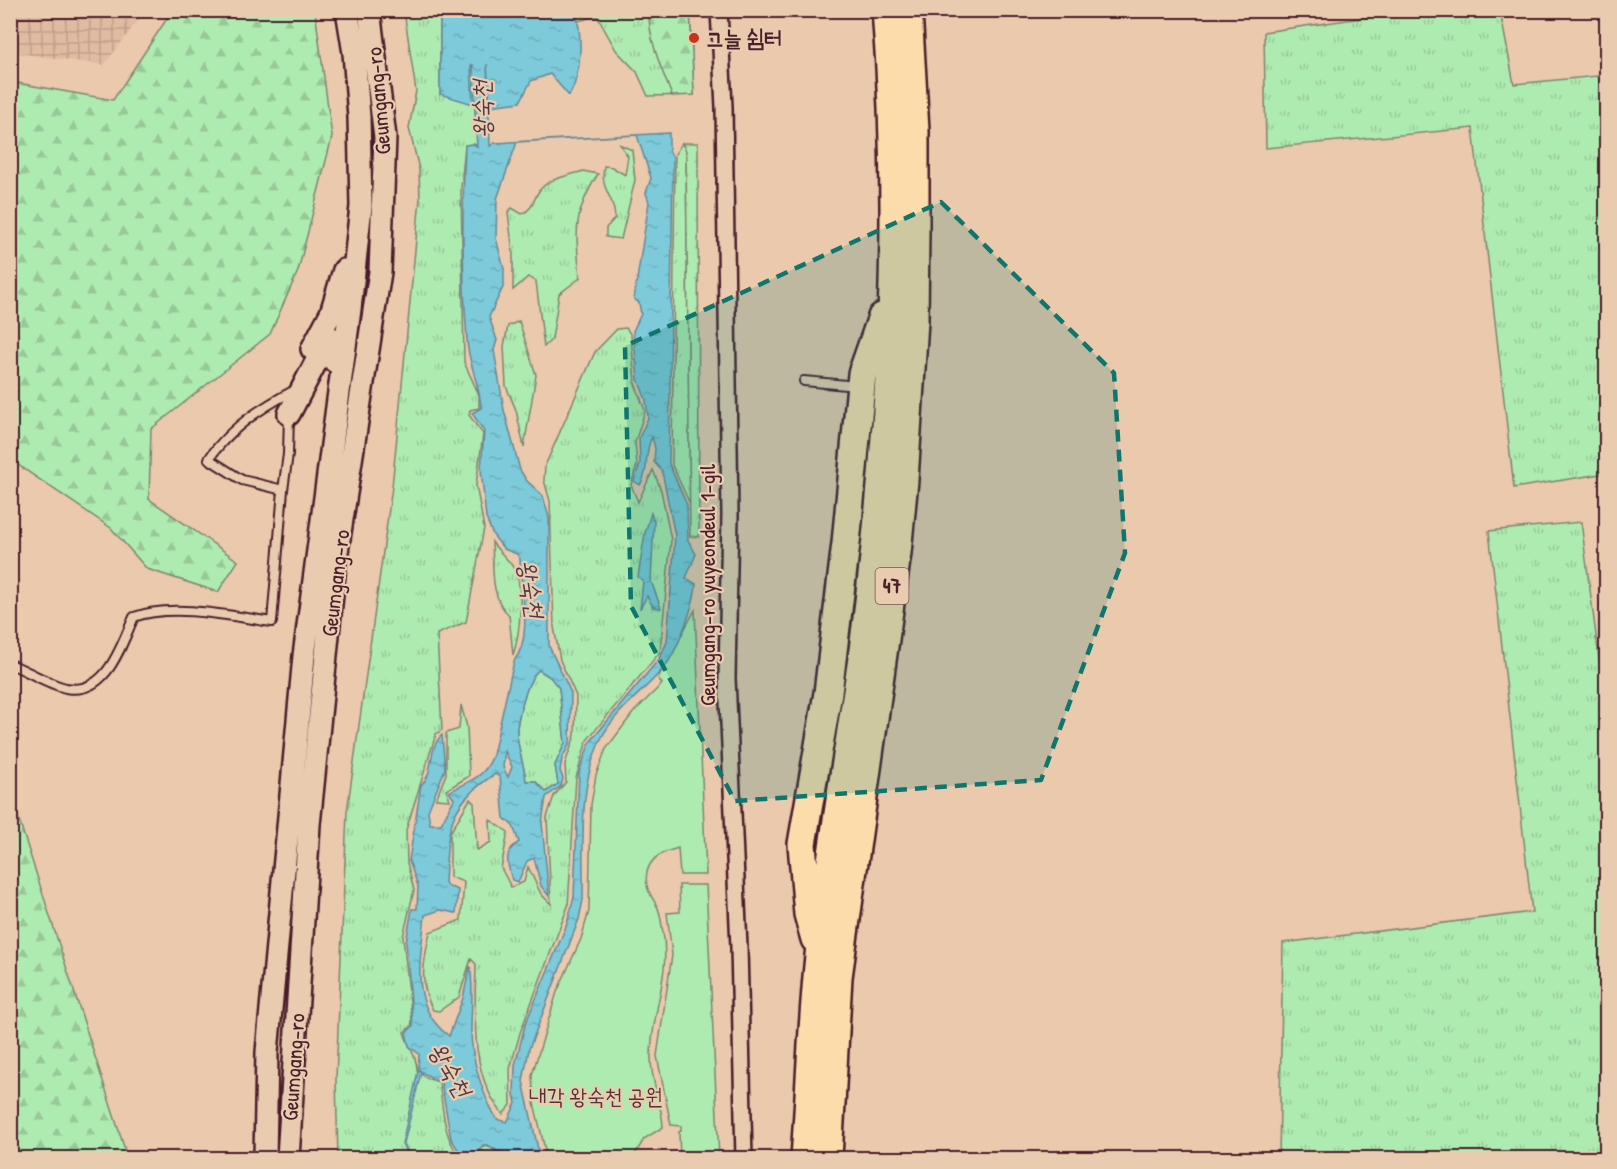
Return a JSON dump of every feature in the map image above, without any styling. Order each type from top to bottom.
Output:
[{"type":"highway","name":"47","points":[[805,1158],[819,956],[878,525],[887,409],[892,287],[893,169],[886,10]]},
{"type":"highway","name":"47","points":[[828,1158],[838,977],[897,553],[904,480],[914,321],[915,231],[915,131],[908,10]]},
{"type":"highway","points":[[819,956],[808,914],[802,844],[829,682],[862,374],[892,287]]},
{"type":"main road","name":"Geumgang-ro","points":[[265,1158],[267,1052],[304,656],[350,309],[361,206],[359,117],[354,53],[346,10]]},
{"type":"main road","name":"Geumgang-ro","points":[[288,1158],[309,825],[335,565],[380,272],[385,137],[369,10]]},
{"type":"main road","points":[[293,391],[331,313],[342,283],[351,218],[359,117]]},
{"type":"main road","points":[[289,414],[320,351],[328,339],[337,339],[337,355],[331,377],[313,502],[304,656]]},
{"type":"street","name":"Geumgang-ro yuyeondeul 1-gil","points":[[719,10],[724,107],[730,515],[727,678],[739,947],[744,1158]]},
{"type":"lane","points":[[804,381],[861,387]]},
{"type":"lane","points":[[283,490],[242,480],[209,459],[216,449],[268,404],[293,391]]},
{"type":"lane","points":[[10,664],[66,688],[80,687],[101,680],[110,668],[134,617],[150,611],[216,614],[272,622],[288,454],[289,414]]},
{"type":"highlighted area","points":[[941,202],[1114,373],[1125,553],[1041,780],[735,801],[631,606],[625,346]]},
{"type":"shaded area","points":[[11,10],[145,11],[104,65],[11,52]]},
{"type":"green space","points":[[172,11],[315,11],[332,137],[298,271],[270,334],[151,429],[149,499],[238,561],[218,592],[147,569],[111,528],[11,460],[11,82],[113,100]]},
{"type":"green space","points":[[404,11],[440,11],[440,94],[473,65],[477,147],[474,144],[465,145],[461,188],[464,362],[479,395],[479,408],[470,410],[469,415],[483,434],[476,485],[484,528],[466,622],[437,634],[442,730],[436,734],[406,830],[407,863],[414,890],[403,937],[412,1021],[411,1027],[404,1032],[416,1060],[417,1070],[426,1078],[439,1082],[447,1133],[462,1158],[338,1158],[336,1079],[347,812],[392,487],[420,199],[419,169],[409,128],[416,91]]},
{"type":"green space","points":[[575,11],[690,11],[694,95],[648,96],[637,72],[616,50],[597,16],[578,21]]},
{"type":"green space","points":[[649,11],[690,11],[694,95],[672,96],[653,43]]},
{"type":"green space","points":[[1410,11],[1500,11],[1514,84],[1598,76],[1606,99],[1606,473],[1514,488],[1473,128],[1266,148],[1264,32]]},
{"type":"green space","points":[[682,143],[686,151],[690,504],[672,465],[675,154]]},
{"type":"green space","points":[[682,143],[698,143],[699,537],[690,536],[686,151]]},
{"type":"green space","points":[[619,144],[632,150],[635,180],[621,239],[606,237],[606,228],[615,218],[603,175],[604,166],[612,167],[625,175],[628,156]]},
{"type":"green space","points":[[583,171],[598,174],[584,201],[578,224],[577,248],[580,278],[559,294],[552,339],[544,347],[536,281],[528,277],[513,290],[513,253],[508,212],[512,208],[522,214],[526,212],[539,191],[548,183]]},
{"type":"green space","points":[[519,321],[536,375],[524,447],[516,410],[506,386],[504,346],[508,326]]},
{"type":"green space","points":[[626,328],[631,335],[635,383],[645,411],[635,442],[637,465],[631,485],[638,502],[653,470],[661,490],[671,540],[660,652],[587,740],[576,778],[568,906],[520,1033],[510,1069],[511,1105],[503,1114],[484,1081],[479,1062],[475,1022],[476,964],[471,959],[459,997],[439,1011],[433,1010],[425,990],[426,953],[430,932],[461,920],[464,882],[450,877],[450,833],[470,799],[474,803],[477,850],[491,842],[490,820],[508,832],[501,868],[511,887],[524,882],[528,867],[541,894],[551,904],[547,817],[554,796],[566,782],[565,764],[575,735],[576,696],[560,660],[554,627],[550,501],[544,480],[545,466],[595,352],[617,329]]},
{"type":"green space","points":[[1581,522],[1606,711],[1606,1158],[1279,1158],[1283,943],[1532,912],[1489,531]]},
{"type":"green space","points":[[492,542],[517,575],[520,597],[519,623],[513,655],[509,615],[498,600],[495,591]]},
{"type":"green space","name":"내각 왕숙천 공원","points":[[695,610],[706,875],[680,875],[678,848],[655,858],[646,877],[648,890],[659,912],[665,948],[651,1059],[663,1127],[644,1139],[633,1158],[547,1158],[534,1103],[532,1075],[557,992],[581,939],[589,911],[591,805],[596,775],[606,749],[633,713],[662,684],[658,678]]},
{"type":"green space","points":[[539,670],[550,677],[559,688],[565,743],[555,765],[558,784],[546,792],[535,781],[526,781],[517,735],[518,720],[524,700],[531,681]]},
{"type":"green space","points":[[461,705],[467,727],[469,776],[446,790],[450,800],[436,799],[446,774],[446,733],[459,729]]},
{"type":"green space","points":[[10,792],[126,1153],[128,1158],[11,1158]]},
{"type":"green space","name":"내각 왕숙천 공원","points":[[679,885],[706,885],[719,1158],[680,1158],[679,1132],[681,1126],[671,1125],[657,1056],[672,955],[667,913],[680,912]]},
{"type":"green space","points":[[484,1146],[488,1146],[504,1158],[485,1158],[479,1154]]},
{"type":"water","name":"왕숙천","points":[[440,11],[575,11],[578,21],[580,54],[577,77],[569,96],[550,74],[531,81],[520,102],[490,106],[487,64],[490,146],[494,143],[669,133],[669,151],[673,157],[669,464],[687,505],[688,540],[696,554],[686,578],[696,584],[695,592],[685,626],[671,658],[659,674],[608,727],[594,756],[583,817],[583,900],[579,919],[529,1049],[523,1081],[540,1158],[505,1158],[488,1145],[483,1145],[477,1153],[483,1158],[470,1158],[469,1154],[461,1154],[451,1139],[441,1082],[421,1072],[404,1143],[410,1158],[402,1144],[418,1071],[421,1071],[418,1069],[419,1054],[409,1046],[406,1033],[413,1026],[406,942],[412,909],[417,909],[418,886],[409,861],[421,785],[428,774],[434,747],[442,735],[445,769],[428,811],[430,824],[441,824],[454,799],[449,792],[481,774],[489,763],[493,755],[514,661],[520,651],[525,626],[520,559],[517,554],[504,549],[493,535],[486,518],[481,469],[484,431],[472,413],[481,408],[467,340],[463,218],[465,145],[474,144],[477,147],[473,65],[471,65],[473,104],[440,94]],"holes":[[[637,135],[651,178],[646,193],[649,202],[634,299],[639,303],[641,314],[633,331],[638,379],[646,400],[648,418],[639,438],[640,463],[634,481],[640,485],[643,479],[652,437],[655,448],[654,462],[662,471],[675,536],[667,642],[659,659],[590,742],[579,772],[574,897],[567,924],[525,1025],[515,1065],[516,1103],[507,1122],[497,1119],[492,1110],[476,1065],[471,1031],[470,966],[463,998],[449,1036],[436,1024],[427,1010],[420,980],[425,915],[440,910],[456,913],[458,890],[447,886],[445,882],[447,848],[453,820],[458,808],[467,797],[495,774],[500,777],[504,818],[513,826],[519,842],[508,854],[512,880],[518,882],[527,861],[534,858],[541,886],[549,896],[542,823],[546,797],[561,786],[562,759],[570,743],[571,693],[549,646],[549,518],[543,496],[527,481],[520,470],[504,410],[494,350],[497,340],[489,317],[504,285],[504,269],[496,238],[497,199],[517,142]],[[539,670],[550,677],[559,688],[565,743],[555,765],[558,784],[546,792],[535,781],[526,781],[517,734],[518,719],[535,674]],[[505,751],[512,767],[508,777],[503,767]]]},
{"type":"water","points":[[651,513],[654,522],[651,581],[661,608],[653,607],[647,596],[640,609],[643,581],[638,577],[645,533]]},
{"type":"place","name":"그늘 쉼터","points":[[694,38]]}]
